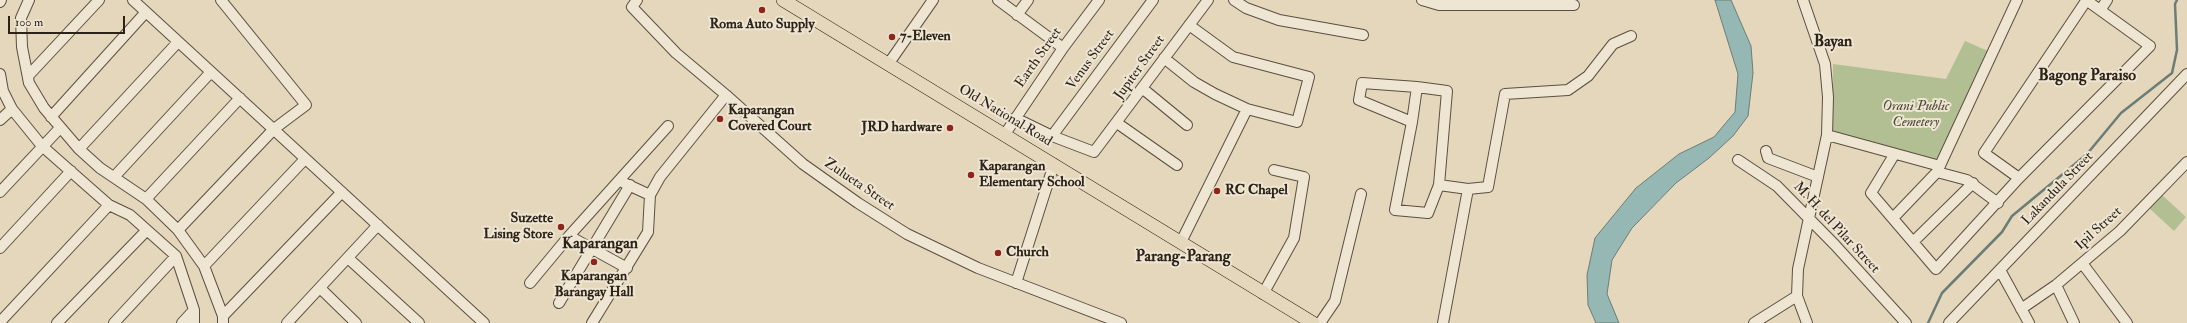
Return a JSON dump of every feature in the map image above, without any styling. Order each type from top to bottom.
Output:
[{"type":"main road","name":"Old National Road","points":[[783,0],[889,63],[1263,294],[1313,323]]},
{"type":"street","points":[[29,0],[21,18],[22,47],[29,83],[51,117],[79,149],[114,177],[146,199],[178,230],[204,266],[223,319],[342,192]]},
{"type":"street","points":[[28,76],[99,0]]},
{"type":"street","points":[[133,0],[484,323]]},
{"type":"street","points":[[178,230],[274,129],[306,105],[221,0]]},
{"type":"street","name":"Zulueta Street","points":[[637,0],[632,7],[676,53],[726,95],[803,164],[858,203],[908,234],[978,268],[1121,323]]},
{"type":"street","points":[[889,63],[933,0]]},
{"type":"street","points":[[998,0],[1063,48]]},
{"type":"street","points":[[1017,15],[1028,0]]},
{"type":"street","name":"Earth Street","points":[[1004,134],[1063,48],[1099,0]]},
{"type":"street","name":"Venus Street","points":[[1052,136],[1153,0]]},
{"type":"street","name":"Jupiter Street","points":[[1052,136],[1094,152],[1208,0]]},
{"type":"street","points":[[1234,0],[1246,8],[1279,20],[1363,35]]},
{"type":"street","points":[[1422,0],[1438,5],[1574,5]]},
{"type":"street","points":[[1803,0],[1825,64],[1828,97],[1827,135],[1798,269],[1796,296],[1807,323]]},
{"type":"street","points":[[1893,218],[1938,169],[2017,0]]},
{"type":"street","points":[[1894,155],[1871,193],[1936,269],[1998,203],[2019,178],[2150,46],[2101,9],[2086,0],[1984,153],[2019,178]]},
{"type":"street","points":[[2101,9],[2107,0]]},
{"type":"street","points":[[51,117],[146,12]]},
{"type":"street","points":[[1164,58],[1194,82],[1247,109],[1297,122],[1309,77],[1233,57],[1189,25]]},
{"type":"street","points":[[1438,185],[1468,189],[1488,187],[1505,94],[1568,90],[1588,76],[1613,44],[1631,36]]},
{"type":"street","points":[[79,149],[178,42]]},
{"type":"street","points":[[114,177],[211,72]]},
{"type":"street","points":[[0,74],[2,92],[12,109],[42,146],[109,205],[130,215],[176,256],[194,310],[194,323]]},
{"type":"street","name":"Lakandula Street","points":[[1949,323],[2187,74]]},
{"type":"street","points":[[1412,122],[1359,100],[1362,83],[1417,87],[1447,91],[1438,185],[1428,213],[1395,210],[1412,122],[1417,87]]},
{"type":"street","points":[[1142,88],[1186,125]]},
{"type":"street","points":[[592,323],[648,232],[650,195],[660,177],[726,95]]},
{"type":"street","points":[[146,199],[240,98]]},
{"type":"street","points":[[0,120],[12,109]]},
{"type":"street","points":[[1181,242],[1247,109]]},
{"type":"street","points":[[1014,118],[1052,136]]},
{"type":"street","points":[[1117,122],[1177,165]]},
{"type":"street","points":[[530,283],[569,236],[668,126]]},
{"type":"street","points":[[0,192],[60,128]]},
{"type":"street","points":[[1827,135],[1938,169],[1967,180],[1998,203]]},
{"type":"street","points":[[1766,151],[1768,158],[1818,177]]},
{"type":"street","points":[[204,266],[305,159]]},
{"type":"street","name":"M. H. del Pilar Street","points":[[1738,160],[1777,186],[1906,323]]},
{"type":"street","name":"Ipil Street","points":[[2022,309],[2056,285],[2120,231],[2187,162]]},
{"type":"street","points":[[1016,283],[1054,164]]},
{"type":"street","points":[[1263,294],[1294,238],[1304,177],[1274,170]]},
{"type":"street","points":[[0,248],[71,171]]},
{"type":"street","points":[[619,180],[650,195]]},
{"type":"street","points":[[1913,242],[1973,183]]},
{"type":"street","points":[[559,303],[630,185]]},
{"type":"street","points":[[1443,323],[1468,189]]},
{"type":"street","points":[[1320,323],[1335,302],[1361,194]]},
{"type":"street","points":[[0,322],[109,205]]},
{"type":"street","points":[[287,323],[378,225]]},
{"type":"street","points":[[57,323],[147,230]]},
{"type":"street","points":[[569,236],[626,268]]},
{"type":"street","points":[[114,323],[176,256]]},
{"type":"street","points":[[348,258],[419,323]]},
{"type":"street","points":[[2082,263],[2127,323]]},
{"type":"street","points":[[2000,270],[2022,309],[2028,323]]},
{"type":"street","points":[[2056,285],[2074,323]]},
{"type":"street","points":[[320,288],[356,323]]},
{"type":"street","points":[[1754,323],[1796,296]]},
{"type":"street","points":[[182,323],[194,310]]},
{"type":"green space","name":"Orani Public Cemetery","points":[[1965,41],[1988,51],[1943,154],[1931,162],[1832,135],[1833,64],[1946,79]]},
{"type":"green space","points":[[2161,194],[2186,217],[2174,231],[2148,207]]},
{"type":"water","points":[[1715,0],[1731,0],[1751,46],[1753,73],[1748,116],[1733,136],[1709,158],[1676,183],[1632,228],[1612,260],[1607,294],[1619,323],[1596,323],[1588,305],[1587,275],[1595,238],[1636,188],[1679,154],[1714,137],[1735,112],[1738,74]]},
{"type":"waterway","points":[[1928,323],[1942,293],[2002,232],[2012,216],[2087,154],[2121,113],[2172,73],[2177,50],[2175,4],[2177,0]]},
{"type":"place","name":"Roma Auto Supply","points":[[762,10]]},
{"type":"place","name":"7-Eleven","points":[[892,37]]},
{"type":"place","name":"Kaparangan Covered Court","points":[[720,119]]},
{"type":"place","name":"JRD hardware","points":[[950,128]]},
{"type":"place","name":"Kaparangan Elementary School","points":[[971,175]]},
{"type":"place","name":"RC Chapel","points":[[1217,191]]},
{"type":"place","name":"Suzette Lising Store","points":[[561,227]]},
{"type":"place","name":"Church","points":[[998,253]]},
{"type":"place","name":"Kaparangan Barangay Hall","points":[[594,262]]},
{"type":"district","name":"Bayan","points":[[1833,43]]},
{"type":"district","name":"Bagong Paraiso","points":[[2087,77]]},
{"type":"district","name":"Kaparangan","points":[[600,245]]},
{"type":"district","name":"Parang-Parang","points":[[1183,258]]}]
